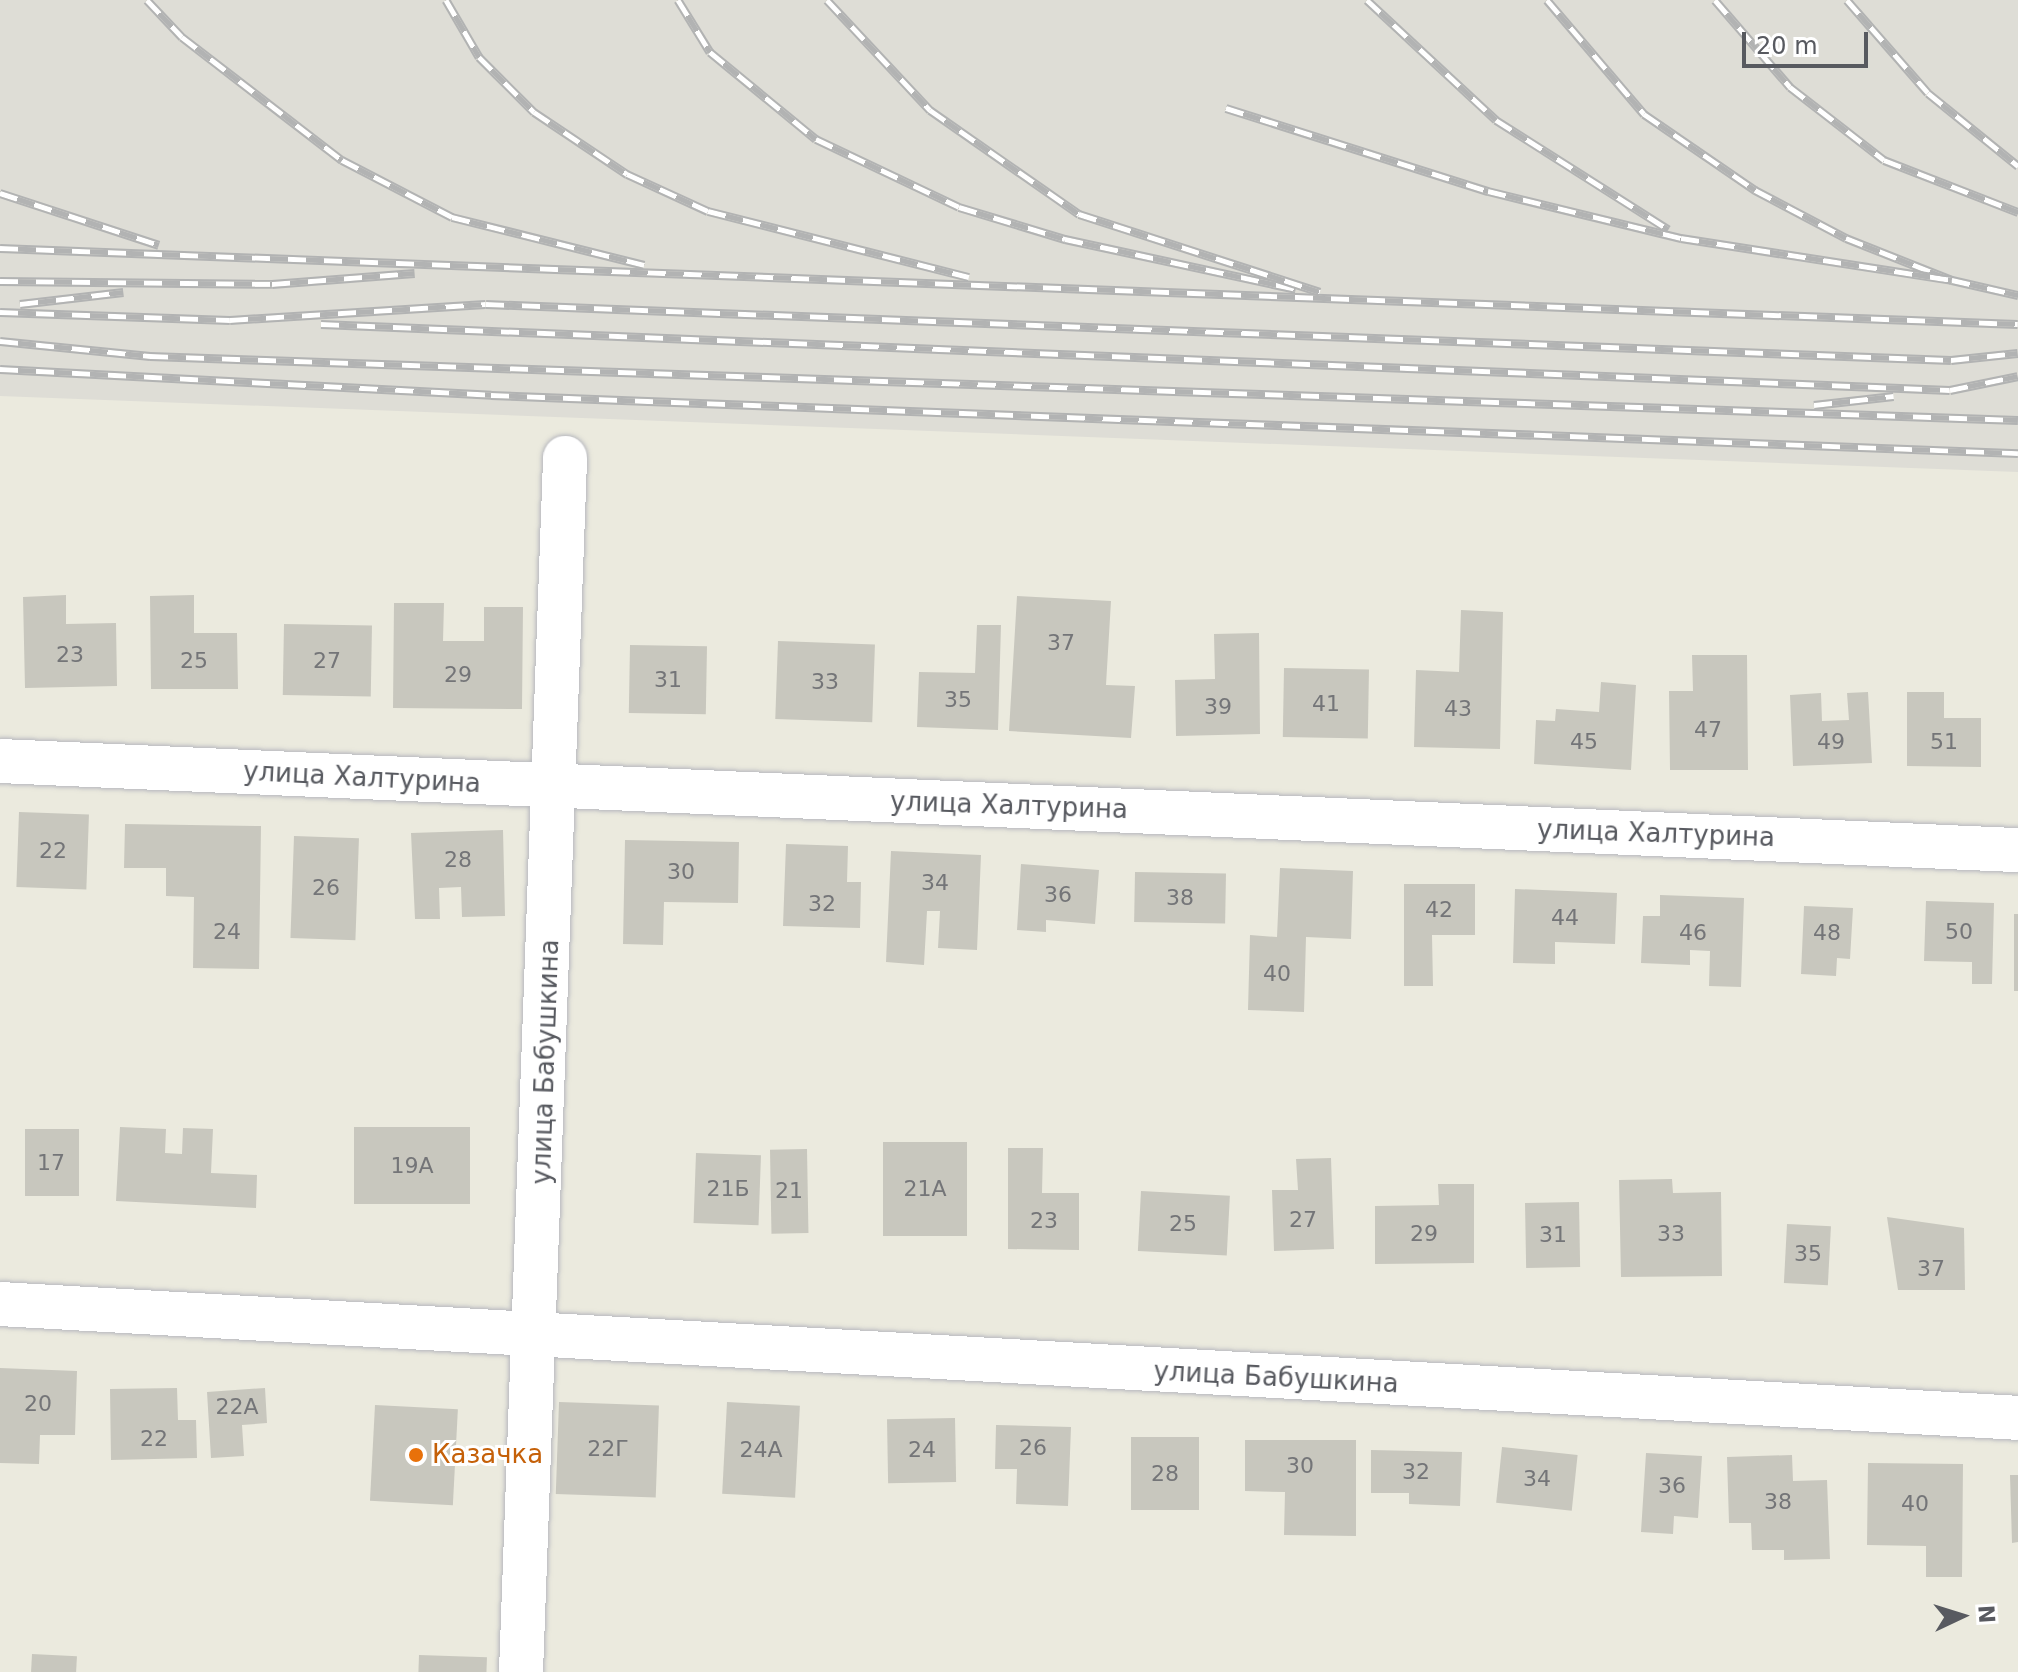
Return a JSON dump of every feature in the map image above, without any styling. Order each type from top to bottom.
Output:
[{"type":"street","name":"улица Бабушкина","points":[[521,1672],[558,787],[565,458]]},
{"type":"street","name":"улица Халтурина","points":[[0,761],[2018,850]]},
{"type":"street","name":"улица Бабушкина","points":[[0,1304],[535,1337],[2018,1418]]},
{"type":"shaded area","points":[[0,0],[2018,0],[2018,472],[0,396]]},
{"type":"building","points":[[66,595],[66,624],[116,623],[117,686],[25,688],[23,597]]},
{"type":"building","points":[[194,595],[194,633],[237,633],[238,689],[151,689],[150,596]]},
{"type":"building","points":[[1017,596],[1111,601],[1106,685],[1135,686],[1131,738],[1009,731]]},
{"type":"building","points":[[394,603],[444,603],[443,641],[484,641],[484,607],[523,607],[522,709],[393,708]]},
{"type":"building","points":[[1461,610],[1503,612],[1500,749],[1414,747],[1416,670],[1459,672]]},
{"type":"building","points":[[284,624],[372,626],[371,697],[283,695]]},
{"type":"building","points":[[977,625],[1001,625],[998,730],[917,727],[919,672],[975,673]]},
{"type":"building","points":[[1259,633],[1260,734],[1176,736],[1175,680],[1215,679],[1214,634]]},
{"type":"building","points":[[778,641],[875,644],[872,722],[775,719]]},
{"type":"building","points":[[630,645],[707,646],[706,714],[629,713]]},
{"type":"building","points":[[1692,655],[1747,655],[1748,770],[1670,770],[1669,691],[1693,691]]},
{"type":"building","points":[[1284,668],[1369,669],[1368,738],[1283,737]]},
{"type":"building","points":[[1601,682],[1636,685],[1631,770],[1534,764],[1536,720],[1555,721],[1556,709],[1599,712]]},
{"type":"building","points":[[1868,692],[1872,763],[1793,766],[1790,695],[1821,693],[1822,721],[1849,720],[1847,693]]},
{"type":"building","points":[[1907,692],[1944,692],[1944,718],[1981,718],[1981,767],[1907,766]]},
{"type":"building","points":[[19,812],[89,814],[86,889],[16,887]]},
{"type":"building","points":[[125,824],[261,826],[259,969],[193,968],[194,897],[166,896],[166,868],[124,868]]},
{"type":"building","points":[[503,830],[505,916],[462,917],[461,887],[439,888],[440,919],[415,919],[411,833]]},
{"type":"building","points":[[294,836],[359,838],[355,940],[290,938]]},
{"type":"building","points":[[625,840],[739,842],[738,903],[664,902],[663,945],[623,944]]},
{"type":"building","points":[[786,844],[848,846],[847,882],[861,882],[860,928],[783,926]]},
{"type":"building","points":[[891,851],[981,855],[977,950],[938,948],[940,911],[927,911],[924,965],[886,962]]},
{"type":"building","points":[[1021,864],[1099,870],[1095,924],[1046,920],[1046,932],[1017,930]]},
{"type":"building","points":[[1280,868],[1353,871],[1351,939],[1306,937],[1304,1012],[1248,1010],[1250,935],[1277,937]]},
{"type":"building","points":[[1135,872],[1226,874],[1225,924],[1134,922]]},
{"type":"building","points":[[1404,884],[1475,884],[1475,935],[1432,935],[1433,986],[1404,986]]},
{"type":"building","points":[[1515,889],[1617,893],[1615,944],[1555,942],[1555,964],[1513,963]]},
{"type":"building","points":[[1660,895],[1744,898],[1741,987],[1709,986],[1710,951],[1690,950],[1690,965],[1641,963],[1643,916],[1660,916]]},
{"type":"building","points":[[1926,901],[1994,903],[1992,984],[1972,984],[1972,962],[1924,961]]},
{"type":"building","points":[[1804,906],[1853,908],[1850,959],[1837,958],[1836,976],[1801,974]]},
{"type":"building","points":[[2014,914],[2018,914],[2018,991],[2014,991]]},
{"type":"building","points":[[120,1127],[166,1129],[165,1153],[182,1154],[183,1128],[213,1129],[211,1173],[257,1175],[256,1208],[116,1201]]},
{"type":"building","points":[[354,1127],[470,1127],[470,1204],[354,1204]]},
{"type":"building","points":[[25,1129],[79,1129],[79,1196],[25,1196]]},
{"type":"building","points":[[883,1142],[967,1142],[967,1236],[883,1236]]},
{"type":"building","points":[[1008,1148],[1043,1148],[1042,1193],[1079,1193],[1079,1250],[1008,1249]]},
{"type":"building","points":[[807,1149],[808,1233],[771,1234],[770,1150]]},
{"type":"building","points":[[696,1153],[761,1155],[759,1225],[694,1223]]},
{"type":"building","points":[[1331,1158],[1334,1249],[1274,1251],[1272,1190],[1298,1190],[1296,1159]]},
{"type":"building","points":[[1672,1179],[1673,1193],[1721,1192],[1722,1276],[1621,1277],[1619,1180]]},
{"type":"building","points":[[1438,1184],[1474,1184],[1474,1263],[1375,1264],[1375,1206],[1439,1205]]},
{"type":"building","points":[[1141,1191],[1230,1196],[1227,1256],[1138,1251]]},
{"type":"building","points":[[1579,1202],[1580,1267],[1526,1268],[1525,1203]]},
{"type":"building","points":[[1887,1217],[1964,1228],[1965,1290],[1898,1290]]},
{"type":"building","points":[[1787,1224],[1831,1226],[1828,1285],[1784,1283]]},
{"type":"building","points":[[0,1368],[77,1371],[75,1435],[40,1435],[39,1464],[0,1463]]},
{"type":"building","points":[[177,1388],[178,1420],[196,1420],[197,1458],[111,1460],[110,1389]]},
{"type":"building","points":[[265,1388],[267,1423],[242,1425],[244,1456],[211,1458],[207,1392]]},
{"type":"building","points":[[559,1402],[659,1405],[656,1497],[556,1494]]},
{"type":"building","points":[[727,1402],[800,1406],[795,1498],[722,1494]]},
{"type":"building","name":"Казачка","points":[[375,1405],[458,1409],[453,1505],[370,1501]]},
{"type":"building","points":[[955,1418],[956,1482],[888,1483],[887,1419]]},
{"type":"building","points":[[996,1425],[1071,1427],[1068,1506],[1016,1504],[1017,1469],[995,1469]]},
{"type":"building","points":[[1131,1437],[1199,1437],[1199,1510],[1131,1510]]},
{"type":"building","points":[[1245,1440],[1356,1440],[1356,1536],[1284,1535],[1285,1492],[1245,1491]]},
{"type":"building","points":[[1502,1447],[1578,1455],[1572,1511],[1496,1503]]},
{"type":"building","points":[[1371,1450],[1462,1452],[1460,1506],[1409,1504],[1409,1493],[1371,1493]]},
{"type":"building","points":[[1646,1453],[1702,1456],[1698,1518],[1674,1516],[1673,1534],[1641,1532]]},
{"type":"building","points":[[1792,1455],[1793,1481],[1827,1480],[1830,1559],[1784,1560],[1784,1550],[1752,1550],[1751,1523],[1729,1523],[1727,1457]]},
{"type":"building","points":[[1868,1463],[1963,1464],[1962,1577],[1926,1577],[1926,1546],[1867,1545]]},
{"type":"building","points":[[2010,1475],[2018,1475],[2018,1542],[2012,1543]]},
{"type":"building","points":[[32,1654],[77,1656],[76,1672],[31,1672]]},
{"type":"building","points":[[419,1655],[487,1657],[486,1672],[418,1672]]},
{"type":"railway","points":[[147,0],[182,37],[342,160],[452,217],[644,265]]},
{"type":"railway","points":[[446,0],[479,57],[534,112],[627,174],[708,211],[969,277]]},
{"type":"railway","points":[[678,0],[710,52],[816,139],[959,207],[1065,239],[1296,289]]},
{"type":"railway","points":[[827,0],[930,110],[1079,214],[1320,292]]},
{"type":"railway","points":[[1367,0],[1496,120],[1668,229]]},
{"type":"railway","points":[[1547,0],[1644,114],[1755,190],[1846,238],[1952,280],[2018,295]]},
{"type":"railway","points":[[1715,0],[1790,87],[1884,160],[2018,212]]},
{"type":"railway","points":[[1847,0],[1928,93],[2018,166]]},
{"type":"railway","points":[[1226,108],[1488,191],[1681,238],[1952,280]]},
{"type":"railway","points":[[0,193],[159,245]]},
{"type":"railway","points":[[0,248],[2018,324]]},
{"type":"railway","points":[[0,281],[272,284],[415,273]]},
{"type":"railway","points":[[20,304],[123,292]]},
{"type":"railway","points":[[0,312],[230,320],[486,304],[1951,360],[2018,353]]},
{"type":"railway","points":[[321,324],[1950,390],[2018,376]]},
{"type":"railway","points":[[0,341],[150,356],[2018,420]]},
{"type":"railway","points":[[0,369],[491,395],[2018,453]]},
{"type":"railway","points":[[1814,405],[1893,396]]},
{"type":"place","name":"Казачка","points":[[416,1455]]}]
